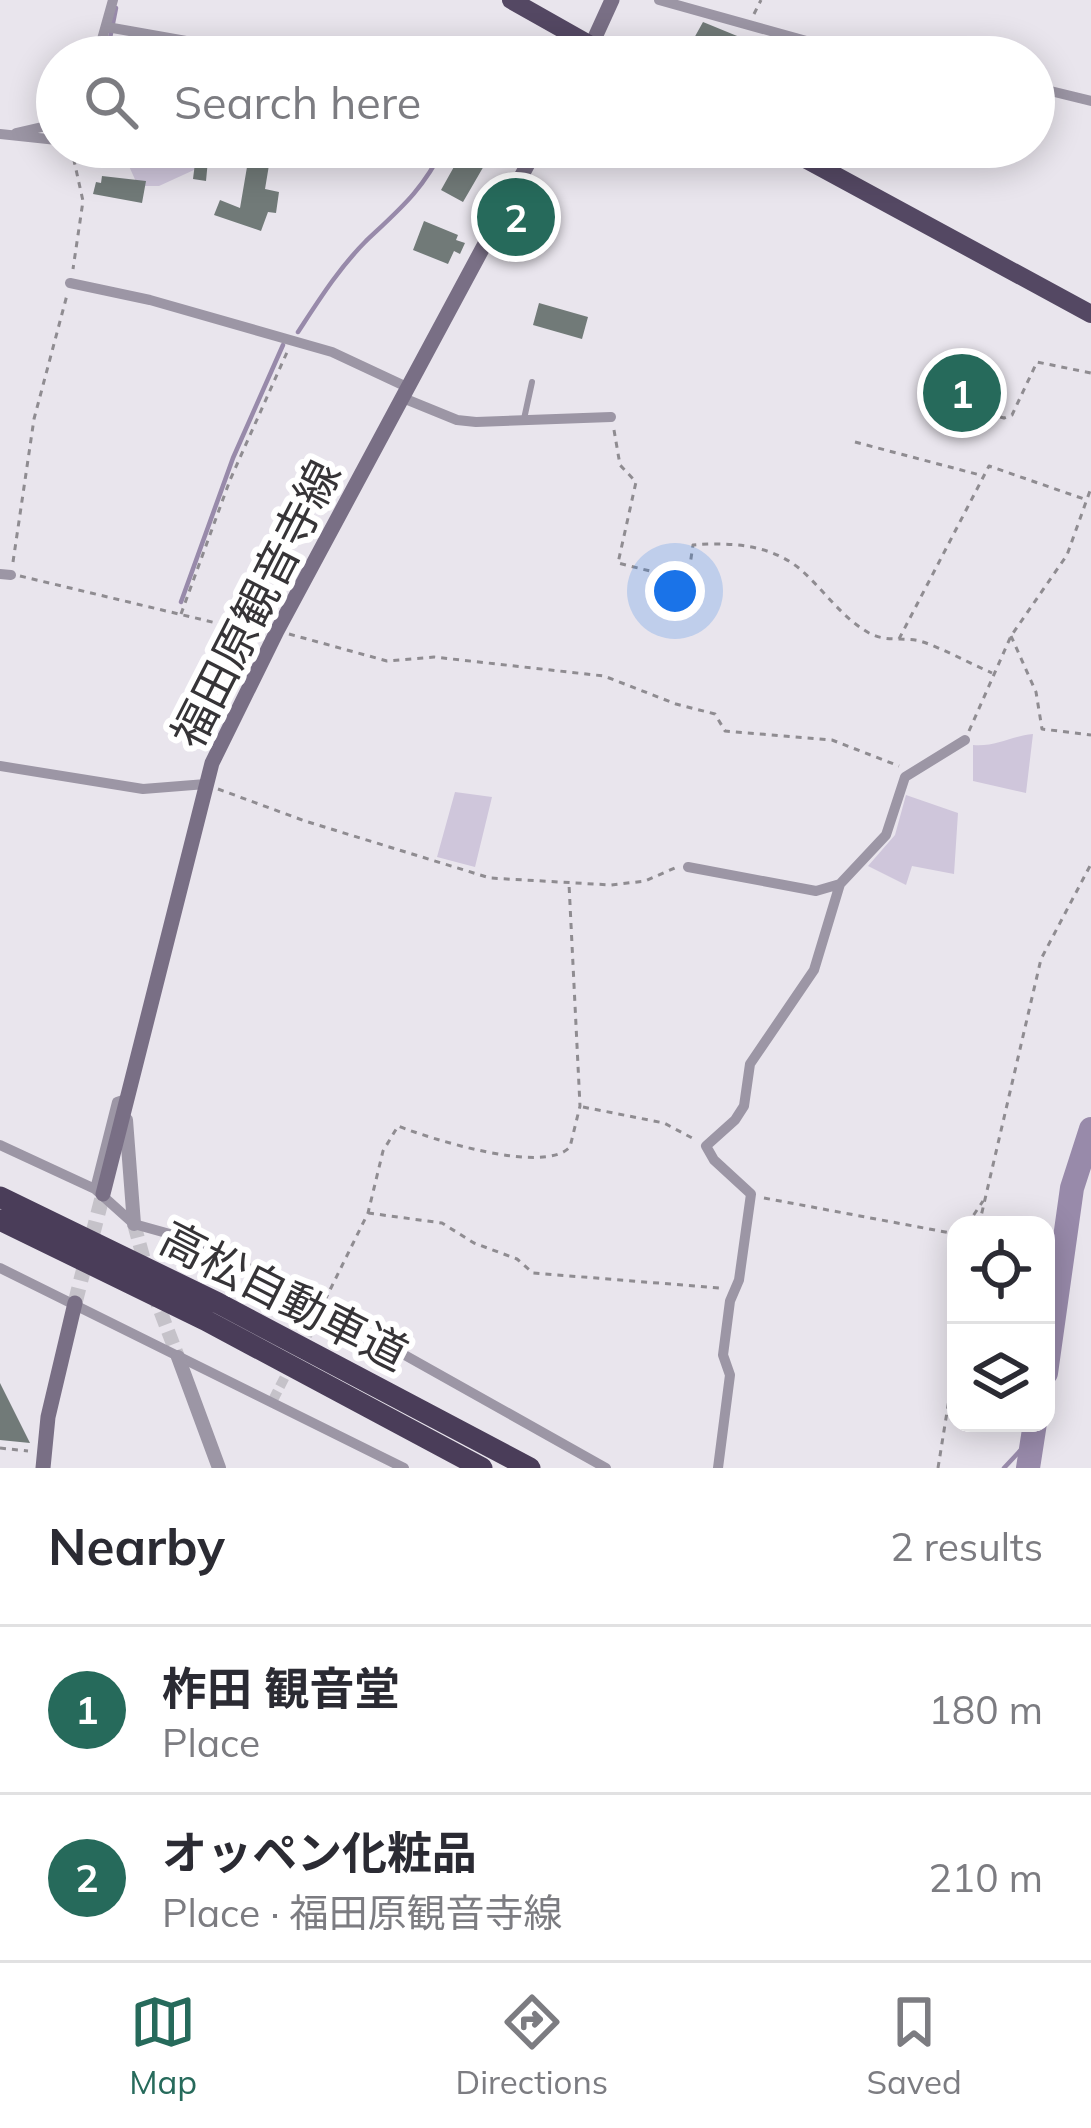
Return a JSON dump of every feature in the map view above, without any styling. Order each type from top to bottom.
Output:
[{"type":"highway","points":[[511,0],[565,36]]},
{"type":"highway","points":[[822,168],[1091,314]]},
{"type":"highway","name":"高松自動車道","points":[[0,1197],[218,1303],[530,1468]]},
{"type":"highway","name":"高松自動車道","points":[[0,1220],[205,1320],[482,1468]]},
{"type":"main road","points":[[596,36],[612,0]]},
{"type":"main road","name":"福田原観音寺線","points":[[99,1192],[127,1106],[206,784],[232,720],[527,168]]},
{"type":"main road","points":[[43,1460],[75,1303]]},
{"type":"street","points":[[104,36],[113,0]]},
{"type":"street","points":[[659,0],[788,36]]},
{"type":"street","points":[[107,27],[158,36]]},
{"type":"street","points":[[1055,92],[1091,101]]},
{"type":"street","points":[[4,135],[36,128]]},
{"type":"street","points":[[4,135],[36,138]]},
{"type":"street","points":[[70,283],[150,300],[332,352],[457,420],[611,417]]},
{"type":"street","points":[[718,1468],[730,1376],[723,1355],[751,1194],[714,1160],[706,1146],[708,1139],[736,1120],[744,1106],[750,1064],[814,970],[840,884],[886,835],[898,792],[912,771],[965,740]]},
{"type":"street","points":[[0,766],[142,789],[206,784]]},
{"type":"street","points":[[688,867],[816,891],[840,884]]},
{"type":"street","points":[[127,1106],[128,1195],[134,1224]]},
{"type":"street","points":[[0,1145],[99,1192],[134,1224],[195,1241],[606,1468]]},
{"type":"street","points":[[0,1268],[404,1468]]},
{"type":"street","points":[[178,1357],[217,1466]]},
{"type":"lane","points":[[524,419],[532,382]]},
{"type":"path","points":[[76,168],[83,201],[70,283],[34,419],[6,575],[181,616],[277,631],[387,661],[434,657],[604,676],[716,714],[725,731],[832,740],[912,771]]},
{"type":"path","points":[[181,616],[243,448],[292,340]]},
{"type":"path","points":[[942,402],[1004,418],[1012,415],[1037,362],[1091,373]]},
{"type":"path","points":[[611,417],[620,465],[636,482],[618,563],[674,577],[689,572],[693,545],[756,548],[798,568],[848,619],[873,635],[897,642],[917,640],[992,673]]},
{"type":"path","points":[[855,442],[982,476]]},
{"type":"path","points":[[897,642],[989,466],[1087,500]]},
{"type":"path","points":[[965,740],[1011,635],[1067,555],[1091,488]]},
{"type":"path","points":[[1011,635],[1036,692],[1042,729],[1091,735]]},
{"type":"path","points":[[206,784],[288,816],[475,874],[569,884],[632,884],[675,867],[688,867]]},
{"type":"path","points":[[981,1216],[1041,959],[1091,864]]},
{"type":"path","points":[[320,1309],[368,1213],[383,1151],[398,1126],[448,1144],[555,1156],[570,1147],[580,1106],[569,884]]},
{"type":"path","points":[[580,1106],[664,1123],[706,1146]]},
{"type":"path","points":[[751,1194],[947,1232]]},
{"type":"path","points":[[973,1216],[984,1199]]},
{"type":"path","points":[[368,1213],[442,1223],[474,1243],[517,1259],[533,1273],[734,1289]]},
{"type":"path","points":[[938,1468],[947,1412]]},
{"type":"path","points":[[0,1448],[43,1460]]},
{"type":"shaded area","points":[[130,168],[198,168],[159,186],[138,186]]},
{"type":"shaded area","points":[[1033,734],[1026,793],[973,781],[973,745]]},
{"type":"shaded area","points":[[455,792],[492,797],[475,867],[437,857]]},
{"type":"shaded area","points":[[906,795],[958,813],[954,874],[912,866],[906,885],[868,866],[895,835]]},
{"type":"building","points":[[703,22],[737,36],[695,36]]},
{"type":"building","points":[[194,168],[207,168],[206,181],[193,179]]},
{"type":"building","points":[[247,168],[268,168],[265,189],[279,192],[276,213],[268,212],[261,231],[214,215],[220,200],[240,208]]},
{"type":"building","points":[[453,168],[483,168],[463,202],[441,190]]},
{"type":"building","points":[[102,176],[146,181],[142,203],[93,194]]},
{"type":"building","points":[[424,221],[458,235],[456,240],[465,243],[448,264],[413,250]]},
{"type":"building","points":[[539,303],[588,317],[582,339],[533,325]]},
{"type":"building","points":[[0,1383],[30,1443],[0,1440]]},
{"type":"waterway","points":[[110,36],[116,8]]},
{"type":"waterway","points":[[298,332],[347,262],[432,168]]},
{"type":"waterway","points":[[181,602],[233,458],[283,345]]},
{"type":"waterway","points":[[1053,1324],[1072,1188],[1091,1129]]},
{"type":"waterway","points":[[1028,1468],[1034,1432]]},
{"type":"waterway","points":[[1004,1468],[1032,1438]]},
{"type":"tunnel","points":[[75,1303],[103,1194]]},
{"type":"tunnel","points":[[134,1224],[147,1271]]},
{"type":"tunnel","points":[[153,1292],[178,1357]]},
{"type":"tunnel","points":[[300,1349],[321,1309]]},
{"type":"tunnel","points":[[273,1400],[291,1365]]},
{"type":"place","name":"オッペン化粧品","points":[[516,217]]},
{"type":"place","name":"柞田 観音堂","points":[[962,393]]}]
